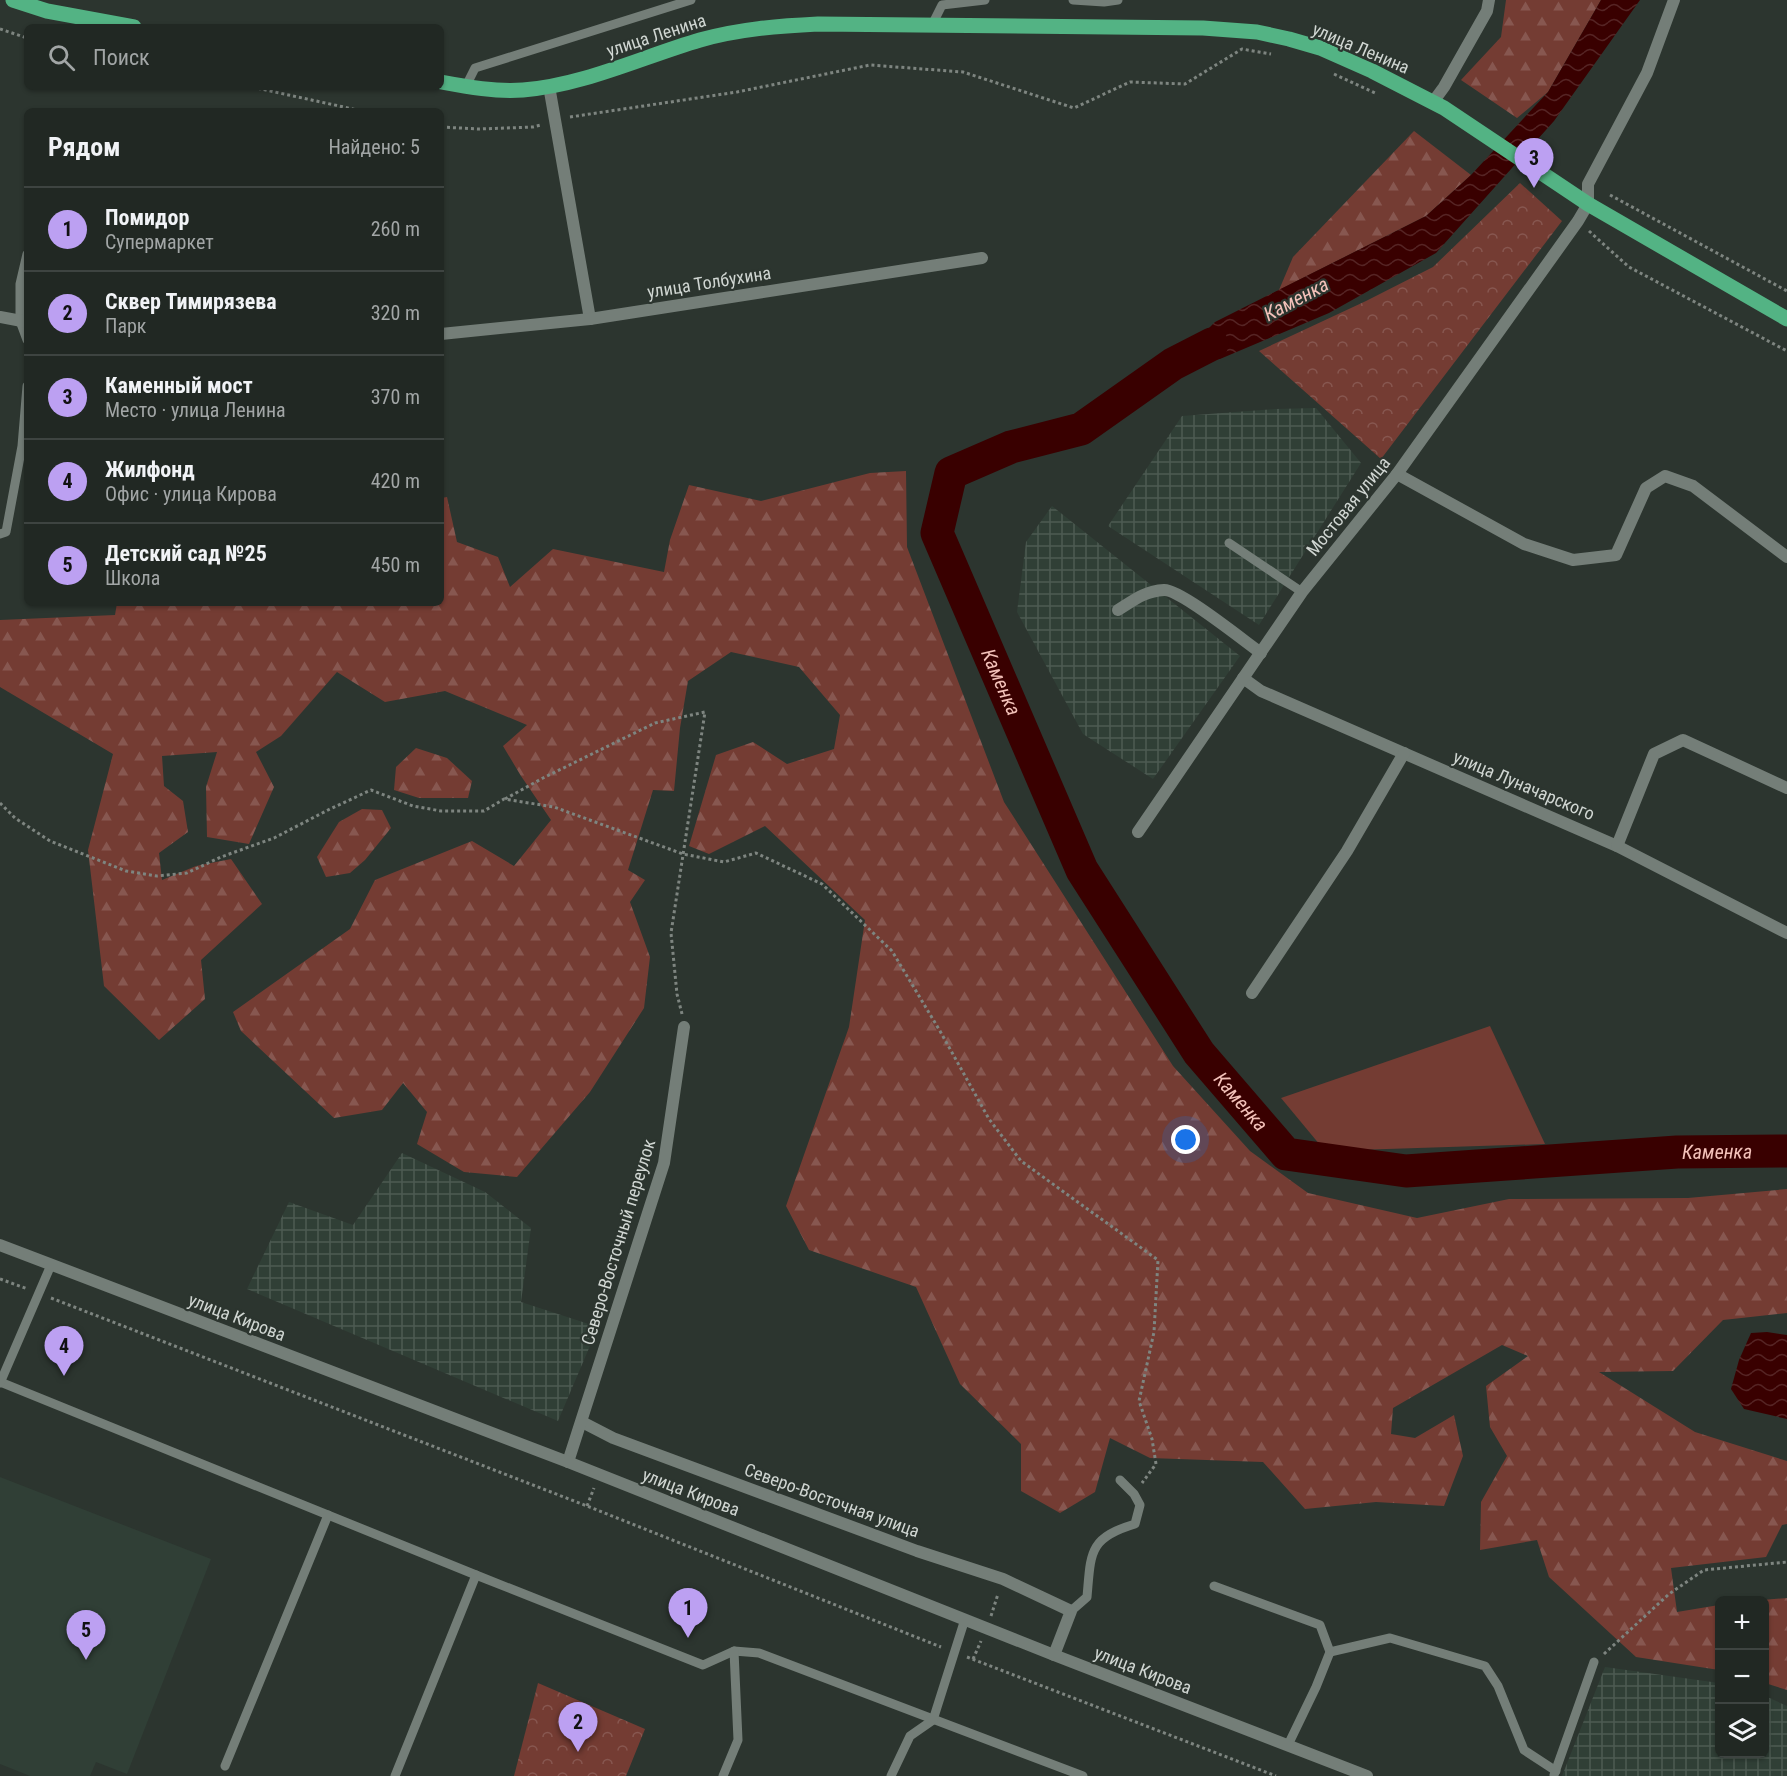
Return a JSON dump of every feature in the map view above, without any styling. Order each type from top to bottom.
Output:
[{"type":"main road","points":[[13,0],[47,11],[118,24]]},
{"type":"main road","name":"улица Ленина","points":[[444,82],[522,90],[549,87],[601,73],[701,40],[745,29],[818,24],[1203,28],[1257,32],[1320,48],[1439,105],[1587,204]]},
{"type":"main road","points":[[1587,204],[1787,319]]},
{"type":"street","points":[[1439,105],[1444,87],[1487,11],[1489,0]]},
{"type":"street","points":[[1587,204],[1588,184],[1647,73],[1674,0]]},
{"type":"street","points":[[549,87],[590,319]]},
{"type":"street","name":"Мостовая улица","points":[[1137,832],[1302,592],[1397,474],[1578,221],[1587,204]]},
{"type":"street","name":"улица Толбухина","points":[[444,334],[590,319],[982,258]]},
{"type":"street","points":[[0,317],[23,322]]},
{"type":"street","points":[[1397,474],[1524,544],[1573,560],[1616,555],[1646,488],[1665,476],[1693,486],[1787,557]]},
{"type":"street","points":[[1118,610],[1142,594],[1167,590],[1183,597],[1260,653]]},
{"type":"street","name":"улица Луначарского","points":[[1243,678],[1261,691],[1617,846],[1787,933]]},
{"type":"street","points":[[1617,846],[1654,754],[1683,740],[1787,788]]},
{"type":"street","points":[[1252,993],[1347,851],[1404,753]]},
{"type":"street","name":"Северо-Восточный переулок","points":[[568,1462],[664,1163],[684,1027]]},
{"type":"street","name":"улица Кирова","points":[[0,1245],[568,1462],[1054,1655],[1367,1776]]},
{"type":"street","name":"Северо-Восточная улица","points":[[582,1422],[613,1438],[917,1551],[1003,1579],[1071,1611]]},
{"type":"street","points":[[1054,1655],[1071,1611]]},
{"type":"lane","points":[[466,86],[475,68],[691,0]]},
{"type":"lane","points":[[932,25],[942,5],[986,0]]},
{"type":"lane","points":[[1073,0],[1104,2],[1118,0]]},
{"type":"lane","points":[[23,322],[20,284],[24,267]]},
{"type":"lane","points":[[0,534],[6,532],[22,446],[24,422]]},
{"type":"lane","points":[[1229,543],[1302,592]]},
{"type":"lane","points":[[51,1265],[0,1382],[703,1665],[734,1652],[759,1653],[1079,1775]]},
{"type":"lane","points":[[1071,1611],[1087,1597],[1091,1556],[1101,1538],[1116,1529],[1135,1524],[1140,1505],[1134,1494],[1120,1480]]},
{"type":"lane","points":[[225,1766],[328,1515]]},
{"type":"lane","points":[[395,1776],[476,1575]]},
{"type":"lane","points":[[1214,1586],[1320,1625],[1330,1652],[1288,1745]]},
{"type":"lane","points":[[891,1776],[910,1736],[933,1720],[965,1619]]},
{"type":"lane","points":[[1330,1652],[1390,1638],[1485,1666],[1498,1686],[1524,1750],[1555,1774],[1594,1662]]},
{"type":"lane","points":[[723,1776],[738,1740],[734,1652]]},
{"type":"path","points":[[0,29],[24,37]]},
{"type":"path","points":[[444,126],[479,129],[533,128],[559,118],[737,92],[870,65],[963,72],[1074,108],[1130,82],[1185,84],[1242,49],[1276,54]]},
{"type":"path","points":[[1331,73],[1384,97]]},
{"type":"path","points":[[266,90],[348,108]]},
{"type":"path","points":[[1588,184],[1787,291]]},
{"type":"path","points":[[1578,221],[1629,267],[1787,351]]},
{"type":"path","points":[[0,803],[15,818],[50,841],[126,871],[157,876],[187,873],[221,857],[274,838],[371,790],[413,806],[441,811],[484,811],[543,778],[655,723],[705,712],[671,933],[677,993],[684,1027]]},
{"type":"path","points":[[504,799],[554,807],[683,854],[723,862],[756,853],[822,884],[892,951],[940,1031],[988,1119],[1021,1161],[1158,1260],[1154,1332],[1139,1401],[1152,1439],[1156,1464],[1134,1494]]},
{"type":"path","points":[[0,1279],[1276,1776]]},
{"type":"path","points":[[1594,1662],[1669,1594],[1704,1570],[1787,1562]]},
{"type":"shaded area","points":[[1316,408],[1361,463],[1259,625],[1108,526],[1182,416]]},
{"type":"shaded area","points":[[1052,506],[1240,656],[1153,779],[1083,734],[1017,612],[1026,542]]},
{"type":"shaded area","points":[[402,1153],[485,1192],[531,1228],[521,1302],[598,1327],[558,1421],[247,1289],[289,1202],[353,1225]]},
{"type":"shaded area","points":[[0,1477],[211,1559],[127,1774],[96,1762],[90,1776],[30,1776],[0,1764]]},
{"type":"shaded area","points":[[1605,1667],[1715,1682],[1715,1758],[1769,1758],[1769,1698],[1787,1706],[1787,1776],[1562,1776]]},
{"type":"green space","points":[[1506,0],[1601,0],[1548,92],[1517,118],[1461,80],[1501,37]]},
{"type":"green space","points":[[1414,131],[1471,175],[1426,216],[1279,290],[1293,257]]},
{"type":"green space","points":[[1520,183],[1562,221],[1381,459],[1259,351],[1433,267]]},
{"type":"green space","points":[[906,471],[907,547],[1004,802],[1173,1066],[1250,1151],[1308,1193],[1417,1218],[1509,1199],[1688,1198],[1787,1189],[1787,1313],[1723,1320],[1673,1371],[1599,1372],[1695,1432],[1787,1461],[1787,1524],[1782,1525],[1766,1557],[1671,1568],[1677,1612],[1715,1606],[1715,1669],[1636,1657],[1549,1577],[1537,1540],[1480,1550],[1481,1502],[1507,1456],[1490,1427],[1486,1386],[1528,1356],[1502,1345],[1393,1408],[1391,1434],[1415,1438],[1454,1415],[1463,1456],[1444,1506],[1376,1502],[1305,1509],[1263,1462],[1150,1458],[1110,1438],[1095,1492],[1060,1513],[1021,1491],[1021,1444],[960,1384],[916,1287],[809,1250],[786,1206],[849,1027],[865,920],[765,826],[709,854],[689,846],[716,755],[753,742],[787,764],[834,749],[840,715],[799,667],[731,652],[688,681],[680,728],[674,791],[653,790],[628,870],[645,880],[630,902],[650,957],[644,1008],[590,1092],[517,1177],[464,1172],[417,1144],[427,1112],[403,1083],[382,1110],[334,1118],[241,1031],[233,1012],[350,929],[375,880],[472,841],[514,866],[551,820],[503,746],[527,725],[445,691],[385,702],[337,672],[281,736],[256,752],[274,787],[249,844],[207,837],[206,787],[217,752],[162,756],[164,786],[183,801],[188,832],[159,853],[162,880],[196,866],[231,859],[262,904],[201,960],[205,999],[159,1040],[104,986],[88,850],[113,754],[0,687],[0,620],[115,615],[116,606],[444,606],[444,498],[447,497],[457,542],[498,557],[510,587],[553,549],[664,572],[670,540],[689,485],[761,501],[870,473]]},
{"type":"green space","points":[[416,748],[447,758],[472,781],[468,798],[419,798],[394,790],[396,767]]},
{"type":"green space","points":[[362,809],[382,810],[391,828],[365,860],[350,873],[326,877],[317,857],[339,822]]},
{"type":"green space","points":[[1490,1026],[1545,1144],[1325,1151],[1281,1098]]},
{"type":"green space","points":[[1787,1598],[1787,1690],[1769,1684],[1769,1599]]},
{"type":"green space","points":[[538,1683],[645,1729],[626,1776],[514,1776]]},
{"type":"water","points":[[1601,0],[1640,0],[1554,121],[1436,253],[1329,313],[1220,359],[1173,364],[1215,322],[1426,216],[1471,175],[1548,92]]},
{"type":"water","points":[[1767,1332],[1787,1335],[1787,1419],[1744,1409],[1731,1389],[1739,1360],[1751,1333]]},
{"type":"waterway","name":"Каменка","points":[[1212,344],[1173,364],[1081,429],[1011,447],[951,473],[937,533],[1082,870],[1199,1053],[1286,1154],[1406,1171],[1677,1152],[1787,1151]]},
{"type":"place","name":"Каменный мост","points":[[1534,188]]},
{"type":"place","name":"Жилфонд","points":[[64,1376]]},
{"type":"place","name":"Помидор","points":[[688,1638]]},
{"type":"place","name":"Детский сад №25","points":[[86,1660]]},
{"type":"place","name":"Сквер Тимирязева","points":[[578,1752]]}]
